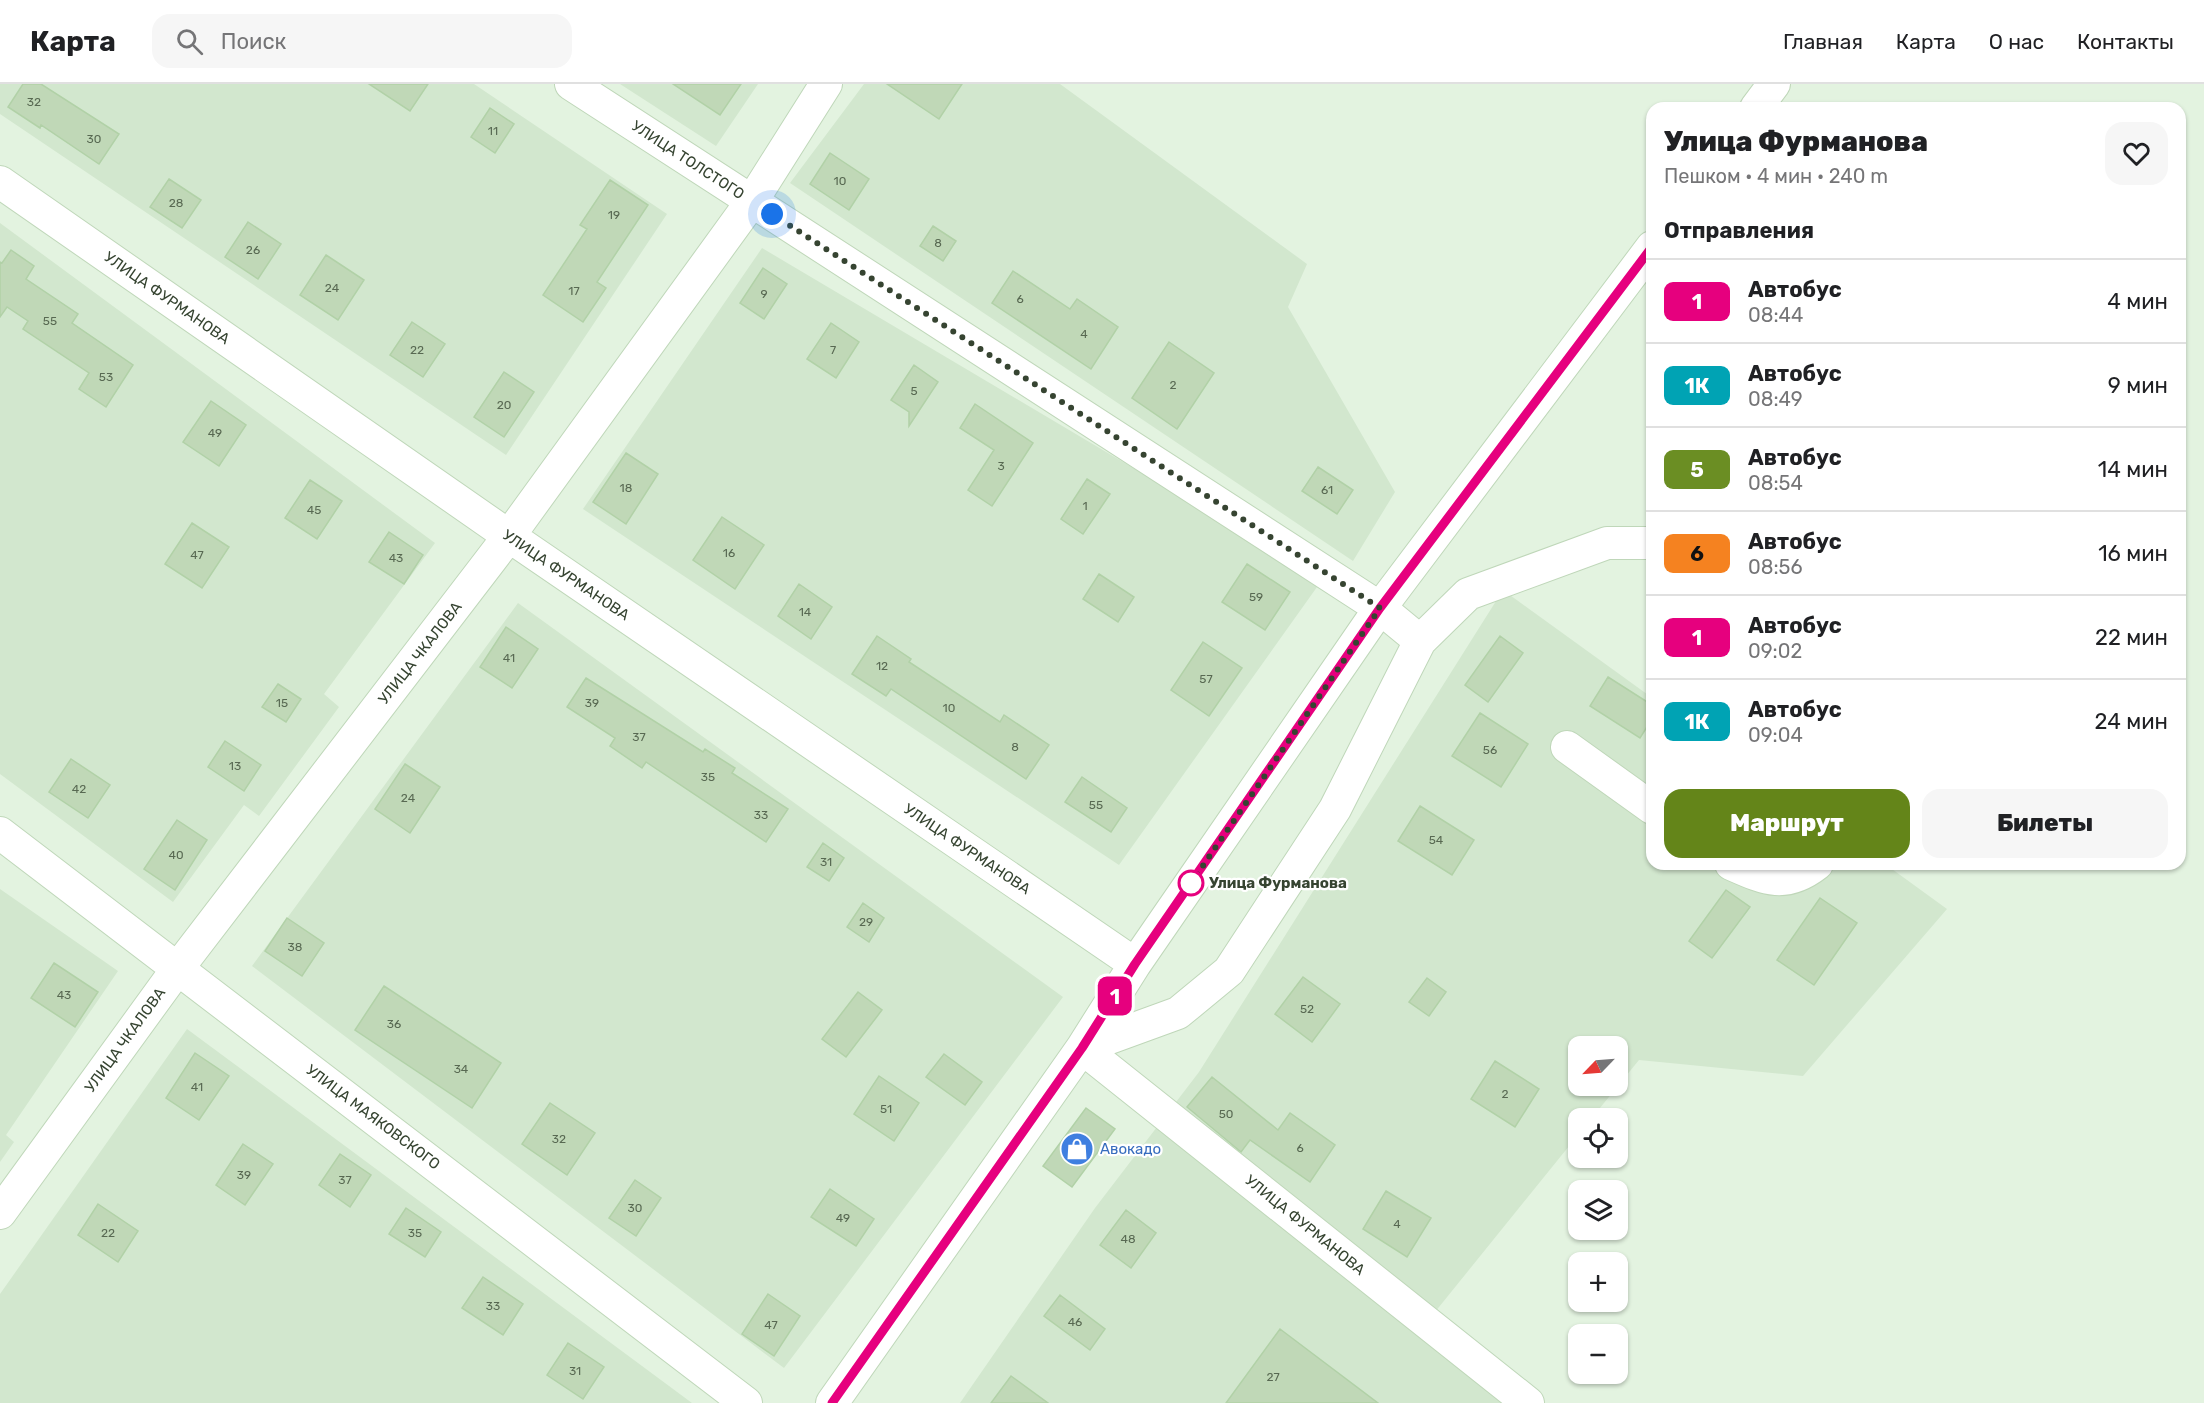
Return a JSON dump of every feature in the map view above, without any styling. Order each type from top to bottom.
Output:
[{"type":"street","name":"УЛИЦА ТОЛСТОГО","points":[[571,84],[1380,608],[1420,641]]},
{"type":"street","name":"УЛИЦА ЧКАЛОВА","points":[[0,1212],[178,968],[509,536],[752,201],[826,84]]},
{"type":"street","points":[[1760,102],[1774,84]]},
{"type":"street","name":"УЛИЦА ФУРМАНОВА","points":[[0,182],[509,536],[1135,964]]},
{"type":"street","points":[[832,1403],[1082,1048],[1135,964],[1380,608],[1646,255]]},
{"type":"street","points":[[1082,1048],[1178,1013],[1229,971],[1335,809],[1420,641],[1468,594],[1607,543],[1646,543]]},
{"type":"street","points":[[1567,747],[1646,804]]},
{"type":"street","name":"УЛИЦА МАЯКОВСКОГО","points":[[0,832],[746,1403]]},
{"type":"street","points":[[1744,870],[1766,880],[1803,875],[1809,870]]},
{"type":"street","name":"УЛИЦА ФУРМАНОВА","points":[[1082,1048],[1528,1403]]},
{"type":"shaded area","points":[[0,84],[474,84],[667,214],[506,455],[0,114]]},
{"type":"shaded area","points":[[620,84],[758,84],[716,146]]},
{"type":"shaded area","points":[[864,84],[1060,84],[1307,264],[1288,307],[1395,492],[1353,561],[790,183]]},
{"type":"shaded area","points":[[0,223],[435,543],[324,694],[339,707],[259,816],[244,805],[173,902],[0,774]]},
{"type":"shaded area","points":[[762,248],[1322,580],[1119,865],[583,509]]},
{"type":"shaded area","points":[[1503,590],[1646,693],[1646,870],[1893,870],[1947,909],[1803,1076],[1639,1060],[1628,1074],[1628,1036],[1568,1036],[1568,1096],[1610,1096],[1600,1108],[1568,1108],[1568,1147],[1418,1333],[1507,1403],[960,1403],[1095,1208],[1199,1072]]},
{"type":"shaded area","points":[[518,603],[1063,997],[784,1368],[252,966]]},
{"type":"shaded area","points":[[0,889],[118,971],[6,1135],[14,1142],[0,1162]]},
{"type":"shaded area","points":[[187,1029],[692,1403],[0,1403],[0,1294]]},
{"type":"building","points":[[23,84],[41,84],[119,134],[99,164],[41,125],[40,128],[8,107]]},
{"type":"building","points":[[369,84],[428,84],[410,111]]},
{"type":"building","points":[[673,84],[741,84],[720,115]]},
{"type":"building","points":[[887,84],[962,84],[939,119]]},
{"type":"building","points":[[490,108],[514,124],[495,153],[471,137]]},
{"type":"building","points":[[830,153],[869,179],[849,210],[810,184]]},
{"type":"building","points":[[169,179],[201,200],[182,228],[150,207]]},
{"type":"building","points":[[610,180],[648,205],[597,282],[606,288],[583,322],[543,295],[587,229],[580,225]]},
{"type":"building","points":[[248,222],[281,244],[258,279],[225,257]]},
{"type":"building","points":[[933,226],[956,241],[943,261],[920,246]]},
{"type":"building","points":[[11,250],[34,266],[26,279],[78,314],[72,323],[133,365],[106,407],[79,389],[89,373],[23,329],[28,321],[7,307],[0,317],[0,262],[2,263]]},
{"type":"building","points":[[326,255],[364,280],[338,320],[300,295]]},
{"type":"building","points":[[763,268],[787,284],[764,319],[740,303]]},
{"type":"building","points":[[1013,271],[1070,309],[1077,299],[1118,327],[1091,369],[992,303]]},
{"type":"building","points":[[412,322],[445,344],[423,377],[390,355]]},
{"type":"building","points":[[831,323],[859,342],[836,378],[807,359]]},
{"type":"building","points":[[1169,342],[1214,373],[1177,429],[1132,398]]},
{"type":"building","points":[[914,365],[938,382],[909,426],[909,412],[891,400]]},
{"type":"building","points":[[504,372],[534,392],[504,437],[474,417]]},
{"type":"building","points":[[211,401],[246,425],[219,466],[183,442]]},
{"type":"building","points":[[975,404],[1033,443],[992,506],[968,490],[994,450],[960,428]]},
{"type":"building","points":[[626,453],[658,474],[626,524],[593,502]]},
{"type":"building","points":[[1318,467],[1353,490],[1337,514],[1302,491]]},
{"type":"building","points":[[1087,479],[1110,494],[1083,534],[1061,519]]},
{"type":"building","points":[[310,480],[342,501],[317,539],[285,518]]},
{"type":"building","points":[[722,517],[764,545],[735,589],[693,560]]},
{"type":"building","points":[[192,523],[229,547],[202,588],[165,564]]},
{"type":"building","points":[[389,532],[423,555],[404,584],[369,562]]},
{"type":"building","points":[[1247,564],[1290,592],[1265,630],[1222,602]]},
{"type":"building","points":[[1099,574],[1134,597],[1118,622],[1083,599]]},
{"type":"building","points":[[799,584],[832,607],[811,639],[778,616]]},
{"type":"building","points":[[506,627],[538,649],[512,688],[480,667]]},
{"type":"building","points":[[877,636],[911,659],[909,662],[1000,722],[1004,715],[1049,745],[1026,779],[891,689],[886,696],[852,674]]},
{"type":"building","points":[[1500,636],[1523,653],[1488,702],[1465,685]]},
{"type":"building","points":[[1203,642],[1242,668],[1209,716],[1171,690]]},
{"type":"building","points":[[1608,677],[1646,701],[1646,728],[1640,738],[1590,706]]},
{"type":"building","points":[[586,678],[703,752],[705,749],[735,768],[732,773],[788,809],[766,842],[646,762],[642,768],[610,746],[615,738],[567,707]]},
{"type":"building","points":[[278,684],[301,699],[286,722],[262,707]]},
{"type":"building","points":[[1480,713],[1528,744],[1501,787],[1452,756]]},
{"type":"building","points":[[225,741],[261,765],[244,791],[208,767]]},
{"type":"building","points":[[71,759],[110,785],[88,818],[49,792]]},
{"type":"building","points":[[405,764],[440,787],[410,833],[375,809]]},
{"type":"building","points":[[1082,777],[1127,808],[1111,832],[1065,802]]},
{"type":"building","points":[[1420,806],[1474,840],[1452,875],[1398,841]]},
{"type":"building","points":[[177,820],[207,840],[175,890],[144,869]]},
{"type":"building","points":[[823,843],[844,858],[829,881],[807,867]]},
{"type":"building","points":[[1726,890],[1750,907],[1712,958],[1689,941]]},
{"type":"building","points":[[1820,898],[1857,923],[1814,985],[1777,960]]},
{"type":"building","points":[[863,903],[884,918],[869,942],[847,927]]},
{"type":"building","points":[[287,918],[324,943],[302,976],[265,951]]},
{"type":"building","points":[[54,963],[98,992],[75,1027],[31,998]]},
{"type":"building","points":[[1303,977],[1340,1004],[1312,1042],[1275,1014]]},
{"type":"building","points":[[1427,978],[1446,992],[1429,1016],[1409,1002]]},
{"type":"building","points":[[384,986],[501,1063],[472,1108],[355,1030]]},
{"type":"building","points":[[858,992],[882,1010],[846,1057],[822,1039]]},
{"type":"building","points":[[195,1053],[229,1076],[199,1120],[166,1098]]},
{"type":"building","points":[[944,1054],[982,1082],[965,1105],[926,1077]]},
{"type":"building","points":[[1495,1061],[1539,1089],[1515,1127],[1471,1099]]},
{"type":"building","points":[[879,1076],[919,1103],[894,1141],[854,1114]]},
{"type":"building","points":[[1212,1077],[1278,1130],[1290,1113],[1335,1145],[1310,1182],[1250,1140],[1241,1152],[1187,1107]]},
{"type":"building","points":[[550,1103],[595,1133],[567,1175],[522,1144]]},
{"type":"building","points":[[1086,1108],[1115,1129],[1072,1187],[1043,1166]]},
{"type":"building","points":[[243,1144],[273,1164],[245,1205],[216,1185]]},
{"type":"building","points":[[340,1154],[371,1175],[350,1207],[319,1185]]},
{"type":"building","points":[[635,1180],[661,1198],[636,1236],[609,1218]]},
{"type":"building","points":[[830,1189],[874,1219],[856,1246],[811,1217]]},
{"type":"building","points":[[1386,1191],[1431,1218],[1407,1257],[1363,1229]]},
{"type":"building","points":[[98,1204],[138,1231],[118,1262],[78,1235]]},
{"type":"building","points":[[406,1208],[441,1232],[425,1257],[389,1234]]},
{"type":"building","points":[[1126,1210],[1156,1233],[1131,1268],[1100,1245]]},
{"type":"building","points":[[483,1277],[523,1304],[503,1335],[462,1308]]},
{"type":"building","points":[[768,1294],[800,1316],[774,1356],[742,1334]]},
{"type":"building","points":[[1060,1295],[1105,1329],[1090,1350],[1044,1316]]},
{"type":"building","points":[[1280,1329],[1378,1403],[1226,1403]]},
{"type":"building","points":[[568,1343],[604,1367],[583,1399],[547,1375]]},
{"type":"building","points":[[1011,1376],[1048,1403],[991,1403]]},
{"type":"bus line","name":"1","points":[[832,1403],[1082,1048],[1135,964],[1380,608],[1646,255]]},
{"type":"place","name":"Улица Фурманова","points":[[1191,883]]},
{"type":"place","name":"Авокадо","points":[[1077,1149]]},
{"type":"route","points":[[772,214],[1380,608],[1189,886],[1191,883]]}]
